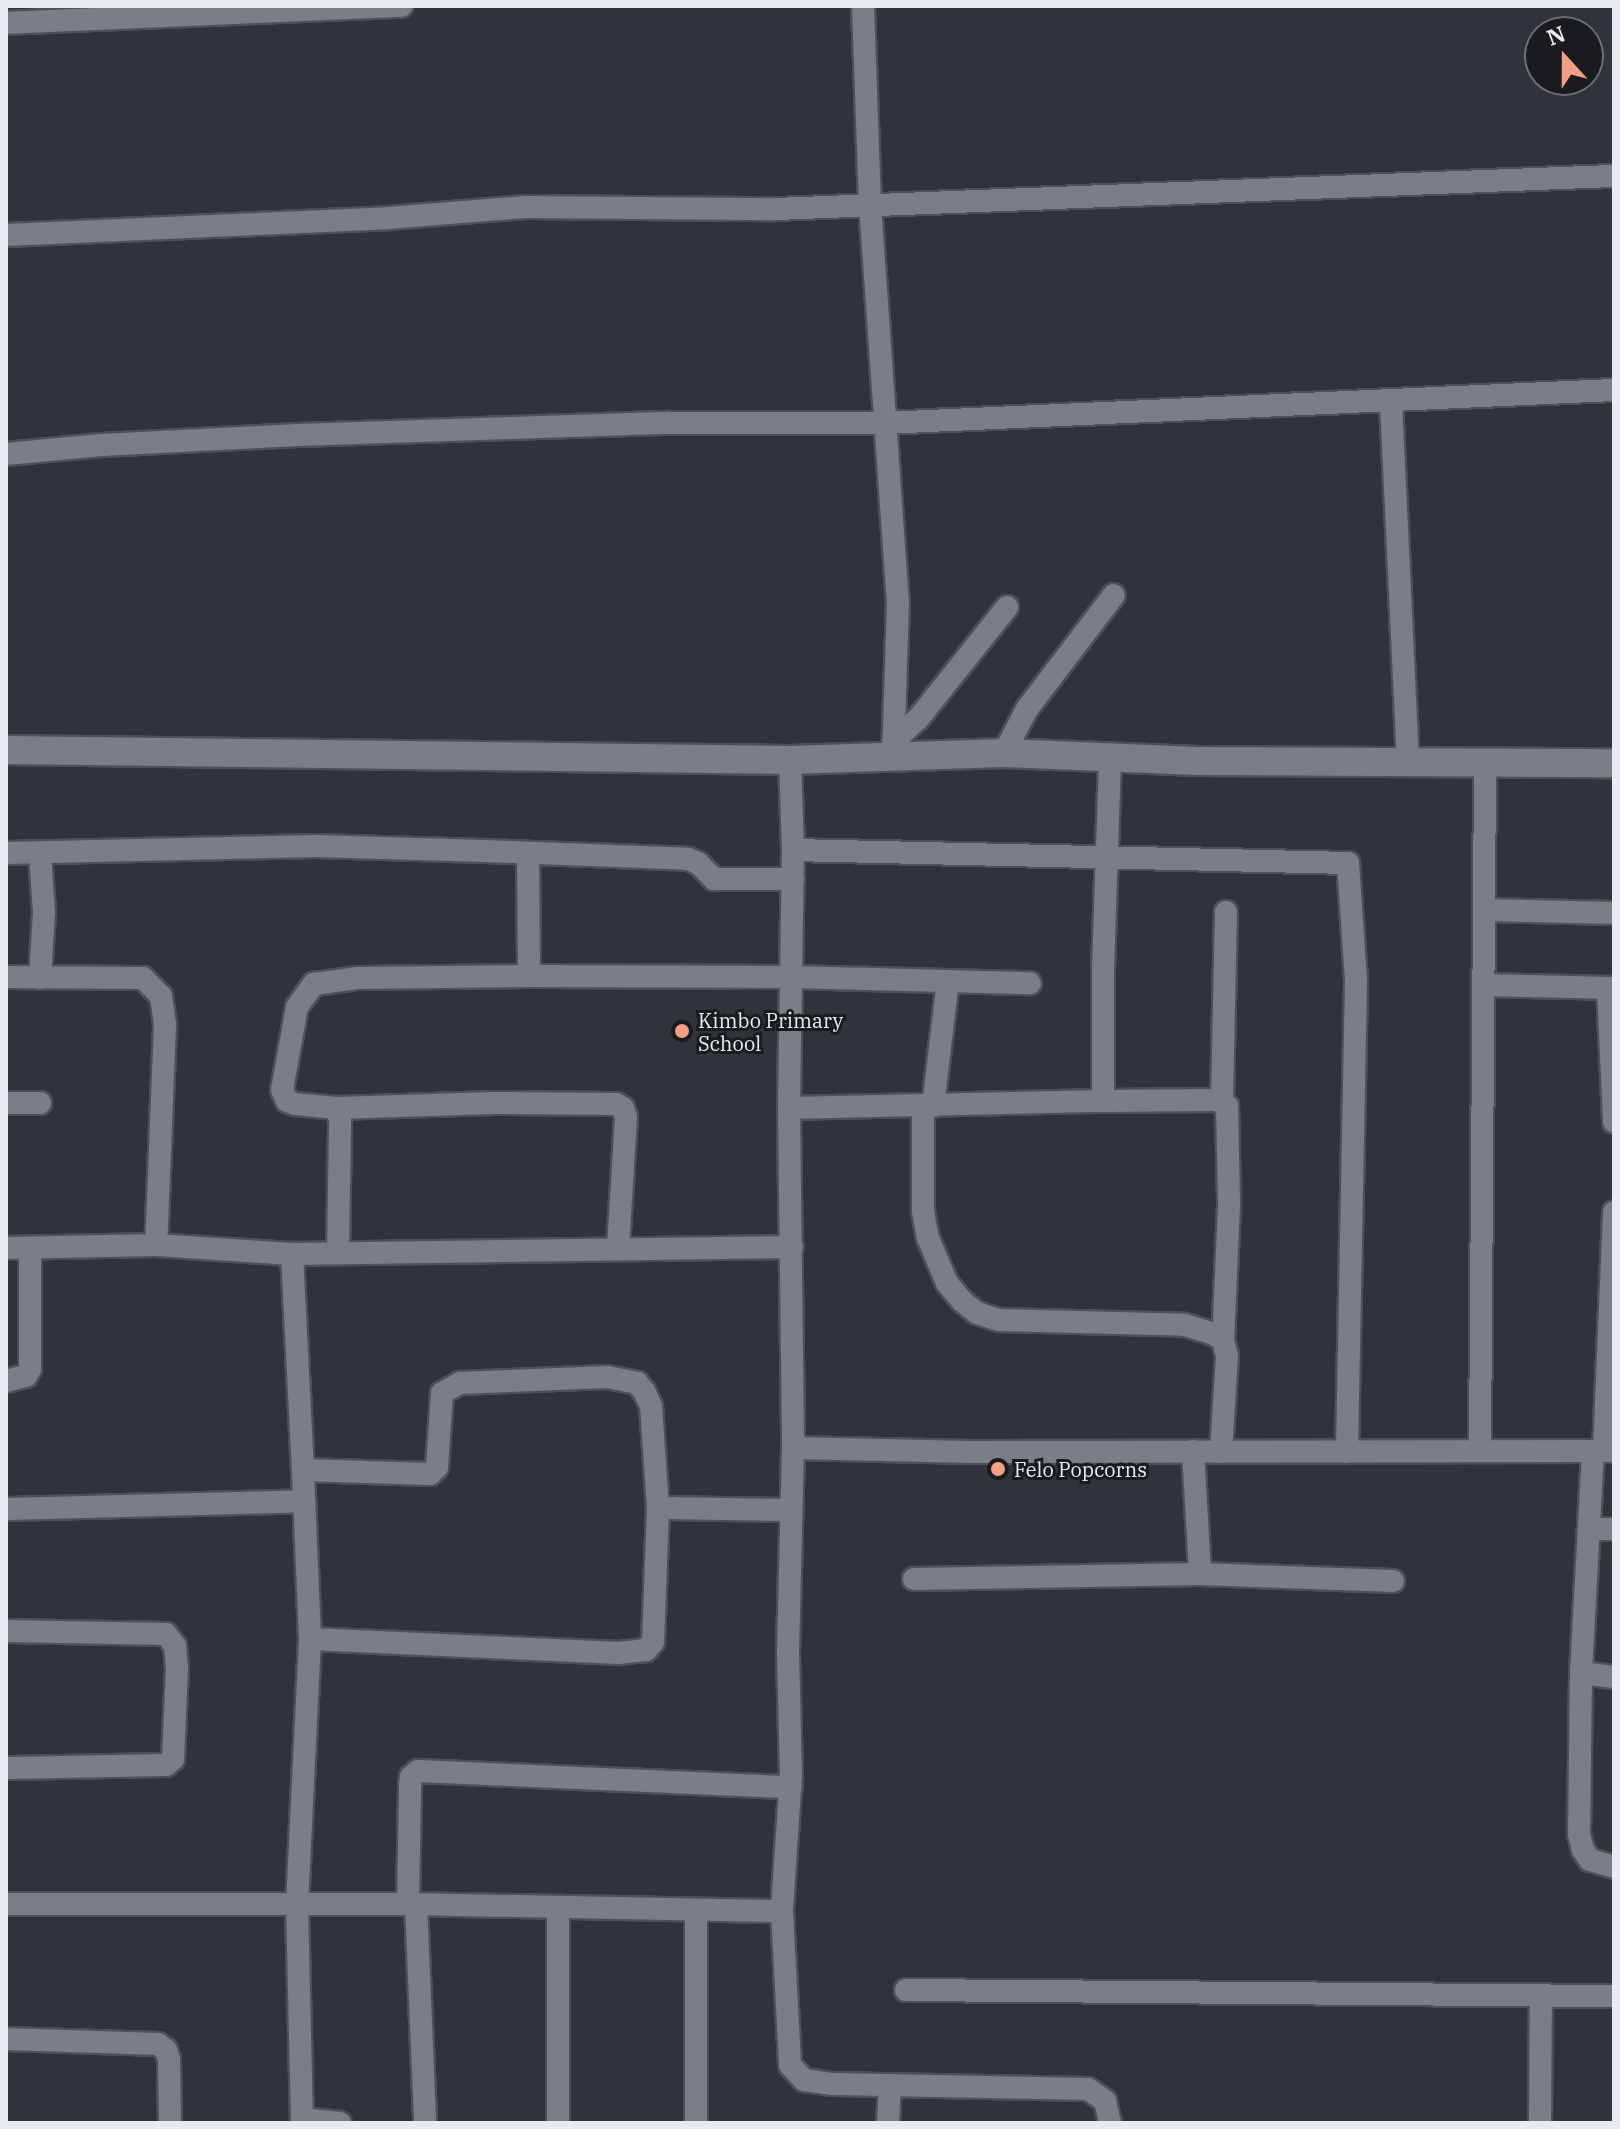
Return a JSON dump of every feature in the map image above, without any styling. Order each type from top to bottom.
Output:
[{"type":"street","points":[[6,23],[59,13],[402,6]]},
{"type":"street","points":[[863,6],[870,204],[898,601],[893,749]]},
{"type":"street","points":[[6,235],[388,218],[526,207],[776,209],[1614,176]]},
{"type":"street","points":[[6,454],[102,445],[298,435],[669,423],[884,423],[1614,390]]},
{"type":"street","points":[[1391,402],[1408,764]]},
{"type":"street","points":[[1004,753],[1027,709],[1114,595]]},
{"type":"street","points":[[893,749],[1007,607]]},
{"type":"street","points":[[6,750],[790,760],[893,749],[1110,759],[1408,764],[1614,763]]},
{"type":"street","points":[[1103,1101],[1103,968],[1110,759]]},
{"type":"street","points":[[790,760],[793,850],[789,1108],[793,1448],[790,1510],[791,1787],[782,1911],[790,2065],[804,2080],[1088,2089],[1105,2101],[1110,2123]]},
{"type":"street","points":[[1480,1450],[1485,764]]},
{"type":"street","points":[[6,853],[316,846],[688,859],[698,863],[714,879],[793,879]]},
{"type":"street","points":[[793,850],[1338,861],[1351,867],[1356,981],[1347,1452]]},
{"type":"street","points":[[40,853],[44,912],[40,978]]},
{"type":"street","points":[[528,854],[529,976]]},
{"type":"street","points":[[1484,910],[1614,913]]},
{"type":"street","points":[[1222,1101],[1226,912]]},
{"type":"street","points":[[618,1249],[626,1117],[623,1108],[616,1104],[494,1103],[337,1108],[287,1101],[282,1090],[297,1007],[314,984],[357,978],[529,976],[793,977],[1030,983]]},
{"type":"street","points":[[6,977],[143,978],[161,996],[165,1025],[156,1245]]},
{"type":"street","points":[[948,981],[928,1106],[923,1211],[928,1238],[947,1283],[977,1313],[999,1320],[1185,1325],[1200,1328],[1223,1340]]},
{"type":"street","points":[[1483,985],[1611,988],[1614,1122]]},
{"type":"street","points":[[789,1108],[1222,1101],[1227,1106],[1229,1205],[1223,1340],[1227,1356],[1221,1452]]},
{"type":"street","points":[[6,1103],[40,1103]]},
{"type":"street","points":[[337,1108],[338,1253]]},
{"type":"street","points":[[1614,1212],[1603,1451],[1589,1529],[1581,1673],[1579,1834],[1583,1850],[1590,1860],[1614,1867]]},
{"type":"street","points":[[6,1248],[156,1245],[292,1254],[792,1247]]},
{"type":"street","points":[[6,1381],[26,1376],[30,1369],[30,1249]]},
{"type":"street","points":[[292,1254],[310,1639],[297,1905],[302,2121],[340,2123]]},
{"type":"street","points":[[303,1470],[430,1474],[437,1467],[442,1393],[460,1383],[617,1378],[637,1383],[651,1406],[658,1508],[653,1642],[646,1650],[619,1653],[432,1642],[310,1639]]},
{"type":"street","points":[[793,1448],[1221,1452],[1603,1451]]},
{"type":"street","points":[[1193,1451],[1200,1574]]},
{"type":"street","points":[[6,1509],[304,1501]]},
{"type":"street","points":[[658,1508],[790,1510]]},
{"type":"street","points":[[1589,1529],[1614,1529]]},
{"type":"street","points":[[914,1579],[1200,1574],[1393,1581]]},
{"type":"street","points":[[6,1631],[166,1634],[175,1646],[177,1668],[173,1759],[166,1765],[6,1768]]},
{"type":"street","points":[[1581,1673],[1614,1677]]},
{"type":"street","points":[[425,2123],[412,1904],[411,1777],[418,1771],[791,1787]]},
{"type":"street","points":[[6,1904],[412,1904],[696,1912],[782,1911]]},
{"type":"street","points":[[558,1908],[558,2123]]},
{"type":"street","points":[[696,1912],[696,2123]]},
{"type":"street","points":[[906,1990],[1614,1996]]},
{"type":"street","points":[[1540,2123],[1541,1995]]},
{"type":"street","points":[[6,2039],[158,2044],[166,2050],[169,2060],[170,2123]]},
{"type":"street","points":[[888,2123],[890,2085]]},
{"type":"place","name":"Kimbo Primary School","points":[[682,1031]]},
{"type":"place","name":"Felo Popcorns","points":[[998,1469]]}]
